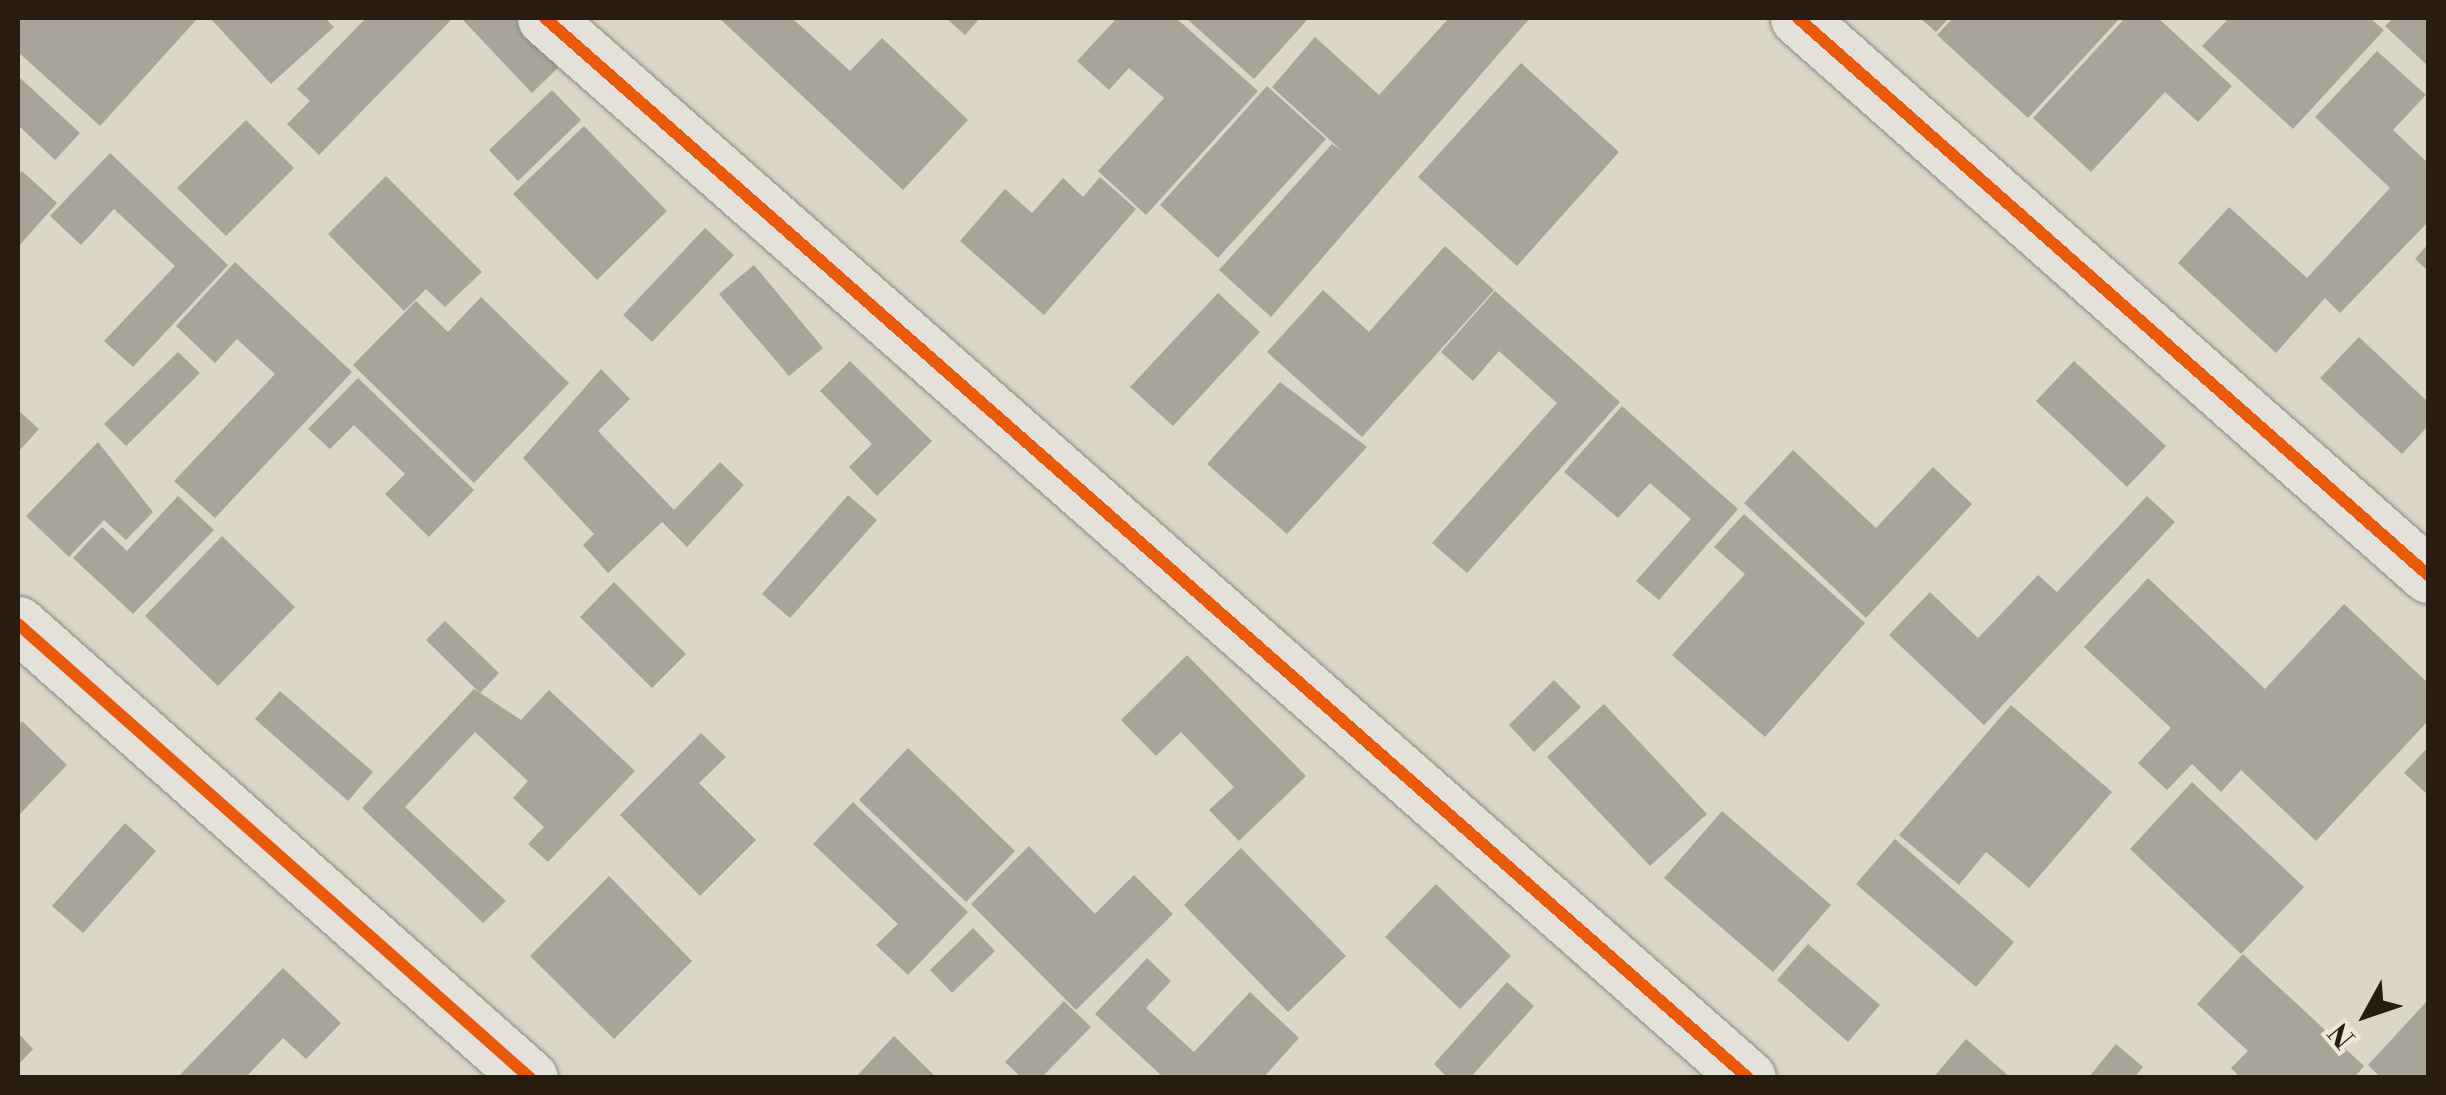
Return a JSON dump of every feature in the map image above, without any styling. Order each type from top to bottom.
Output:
[{"type":"street","points":[[545,18],[1748,1078]]},
{"type":"street","points":[[1798,18],[2428,575]]},
{"type":"street","points":[[18,624],[530,1078]]},
{"type":"building","points":[[19,18],[198,18],[100,126],[18,52]]},
{"type":"building","points":[[210,18],[325,18],[334,27],[271,84]]},
{"type":"building","points":[[366,18],[453,18],[319,155],[287,124],[310,101],[297,89]]},
{"type":"building","points":[[461,18],[519,18],[562,64],[532,93]]},
{"type":"building","points":[[719,18],[792,18],[850,71],[882,38],[968,120],[903,190]]},
{"type":"building","points":[[946,18],[980,18],[965,35]]},
{"type":"building","points":[[1117,18],[1176,18],[1258,91],[1146,215],[1098,171],[1164,98],[1129,68],[1109,90],[1077,61]]},
{"type":"building","points":[[1186,18],[1309,18],[1254,79]]},
{"type":"building","points":[[1449,18],[1530,18],[1271,317],[1219,270],[1332,144],[1342,151],[1272,87],[1315,37],[1379,95]]},
{"type":"building","points":[[1920,18],[1949,18],[1936,32]]},
{"type":"building","points":[[1953,18],[2120,18],[2028,118],[1937,35]]},
{"type":"building","points":[[2125,18],[2158,18],[2232,86],[2198,122],[2165,92],[2091,172],[2033,118]]},
{"type":"building","points":[[2229,18],[2370,18],[2384,30],[2293,129],[2202,46]]},
{"type":"building","points":[[2393,18],[2428,18],[2428,66],[2385,26]]},
{"type":"building","points":[[2377,51],[2426,95],[2393,130],[2428,163],[2428,222],[2340,313],[2325,298],[2276,353],[2178,263],[2229,207],[2307,278],[2390,188],[2315,117]]},
{"type":"building","points":[[1521,63],[1619,152],[1517,266],[1418,177]]},
{"type":"building","points":[[18,76],[80,133],[55,160],[18,125]]},
{"type":"building","points":[[1267,86],[1326,139],[1218,258],[1160,205]]},
{"type":"building","points":[[552,90],[581,120],[518,181],[489,150]]},
{"type":"building","points":[[246,120],[294,168],[226,236],[177,188]]},
{"type":"building","points":[[584,126],[667,211],[597,280],[513,194]]},
{"type":"building","points":[[110,153],[228,265],[133,367],[104,341],[175,266],[114,209],[81,245],[50,216]]},
{"type":"building","points":[[22,171],[57,203],[18,247],[18,175]]},
{"type":"building","points":[[386,176],[482,272],[445,307],[426,289],[404,311],[328,234]]},
{"type":"building","points":[[1100,177],[1136,209],[1044,315],[960,241],[1005,189],[1032,213],[1063,178],[1083,197]]},
{"type":"building","points":[[705,228],[734,255],[652,342],[623,315]]},
{"type":"building","points":[[2428,244],[2428,271],[2415,259]]},
{"type":"building","points":[[1445,246],[1494,290],[1362,437],[1267,352],[1323,290],[1369,332]]},
{"type":"building","points":[[235,262],[352,372],[215,518],[174,481],[275,374],[237,339],[215,363],[176,326]]},
{"type":"building","points":[[754,265],[823,348],[789,376],[719,294]]},
{"type":"building","points":[[1495,291],[1620,402],[1467,573],[1432,543],[1557,403],[1499,351],[1473,381],[1441,352]]},
{"type":"building","points":[[1218,293],[1260,332],[1173,426],[1130,387]]},
{"type":"building","points":[[481,297],[569,383],[474,483],[353,365],[416,301],[448,332]]},
{"type":"building","points":[[2359,337],[2428,402],[2428,426],[2402,454],[2320,378]]},
{"type":"building","points":[[178,352],[200,373],[126,446],[104,424]]},
{"type":"building","points":[[850,361],[932,441],[877,496],[849,467],[872,444],[820,391]]},
{"type":"building","points":[[2074,361],[2166,446],[2127,487],[2036,401]]},
{"type":"building","points":[[601,369],[630,399],[598,431],[674,510],[720,462],[744,485],[687,547],[662,522],[608,573],[583,545],[594,534],[523,458]]},
{"type":"building","points":[[358,378],[474,490],[429,537],[385,494],[405,474],[354,425],[330,449],[308,429]]},
{"type":"building","points":[[1280,382],[1367,447],[1287,534],[1207,464]]},
{"type":"building","points":[[1622,406],[1738,509],[1659,600],[1636,581],[1691,519],[1650,483],[1618,518],[1564,472]]},
{"type":"building","points":[[18,410],[39,429],[18,452]]},
{"type":"building","points":[[98,442],[153,512],[126,540],[104,520],[69,557],[26,516]]},
{"type":"building","points":[[1793,450],[1876,528],[1933,467],[1972,504],[1866,618],[1744,503]]},
{"type":"building","points":[[848,495],[877,520],[790,618],[762,594]]},
{"type":"building","points":[[178,496],[214,530],[133,614],[73,558],[102,527],[127,551]]},
{"type":"building","points":[[2147,496],[2175,522],[1984,725],[1889,635],[1930,592],[1978,638],[2038,575],[2057,592]]},
{"type":"building","points":[[1744,514],[1865,623],[1765,737],[1672,655],[1745,574],[1714,547]]},
{"type":"building","points":[[222,536],[295,607],[218,686],[145,616]]},
{"type":"building","points":[[2148,578],[2265,689],[2344,604],[2428,683],[2428,721],[2316,841],[2241,770],[2221,792],[2192,764],[2167,790],[2138,763],[2171,728],[2084,647]]},
{"type":"building","points":[[614,582],[686,654],[652,688],[580,617]]},
{"type":"building","points":[[445,621],[499,673],[480,693],[426,640]]},
{"type":"building","points":[[1187,655],[1306,776],[1239,841],[1209,810],[1234,787],[1181,732],[1156,756],[1121,720]]},
{"type":"building","points":[[1554,680],[1581,707],[1534,752],[1509,725]]},
{"type":"building","points":[[474,689],[521,720],[549,690],[635,771],[548,862],[528,844],[544,827],[513,798],[528,781],[475,732],[405,807],[506,901],[483,923],[362,808]]},
{"type":"building","points":[[280,691],[373,772],[348,801],[255,719]]},
{"type":"building","points":[[1604,704],[1707,814],[1650,866],[1547,757]]},
{"type":"building","points":[[2011,705],[2112,792],[2029,888],[1986,852],[1959,885],[1899,835]]},
{"type":"building","points":[[22,721],[67,765],[18,816],[18,726]]},
{"type":"building","points":[[701,733],[726,757],[699,783],[756,840],[700,896],[620,815]]},
{"type":"building","points":[[2428,747],[2428,795],[2404,773]]},
{"type":"building","points":[[908,748],[1015,851],[966,902],[859,800]]},
{"type":"building","points":[[2192,782],[2304,887],[2241,954],[2130,849]]},
{"type":"building","points":[[853,802],[968,912],[908,975],[876,945],[898,924],[813,844]]},
{"type":"building","points":[[1722,811],[1831,905],[1773,972],[1664,878]]},
{"type":"building","points":[[125,823],[156,851],[83,933],[52,906]]},
{"type":"building","points":[[1895,839],[2014,942],[1976,987],[1856,884]]},
{"type":"building","points":[[1029,846],[1095,914],[1134,875],[1173,914],[1076,1010],[971,904]]},
{"type":"building","points":[[1241,848],[1346,956],[1288,1012],[1184,905]]},
{"type":"building","points":[[609,876],[692,961],[614,1039],[530,956]]},
{"type":"building","points":[[1436,884],[1511,956],[1460,1009],[1385,937]]},
{"type":"building","points":[[973,928],[995,951],[952,993],[930,970]]},
{"type":"building","points":[[1808,944],[1880,1005],[1848,1042],[1777,980]]},
{"type":"building","points":[[2243,954],[2364,1066],[2354,1078],[2241,1078],[2231,1068],[2248,1051],[2197,1004]]},
{"type":"building","points":[[1147,958],[1171,981],[1146,1008],[1194,1052],[1250,992],[1299,1038],[1263,1078],[1164,1078],[1095,1014]]},
{"type":"building","points":[[283,968],[341,1023],[306,1059],[283,1038],[245,1078],[177,1078]]},
{"type":"building","points":[[1507,982],[1534,1006],[1470,1078],[1448,1078],[1434,1064]]},
{"type":"building","points":[[2428,1000],[2428,1078],[2381,1078],[2368,1065]]},
{"type":"building","points":[[1064,1001],[1091,1027],[1041,1078],[1022,1078],[1005,1062]]},
{"type":"building","points":[[18,1033],[33,1049],[18,1065]]},
{"type":"building","points":[[894,1036],[937,1078],[855,1078]]},
{"type":"building","points":[[1966,1039],[2011,1078],[1933,1078]]},
{"type":"building","points":[[2116,1044],[2143,1067],[2134,1078],[2088,1078]]},
{"type":"cycle path","points":[[545,18],[1748,1078]]},
{"type":"cycle path","points":[[1798,18],[2428,575]]},
{"type":"cycle path","points":[[18,624],[530,1078]]}]
